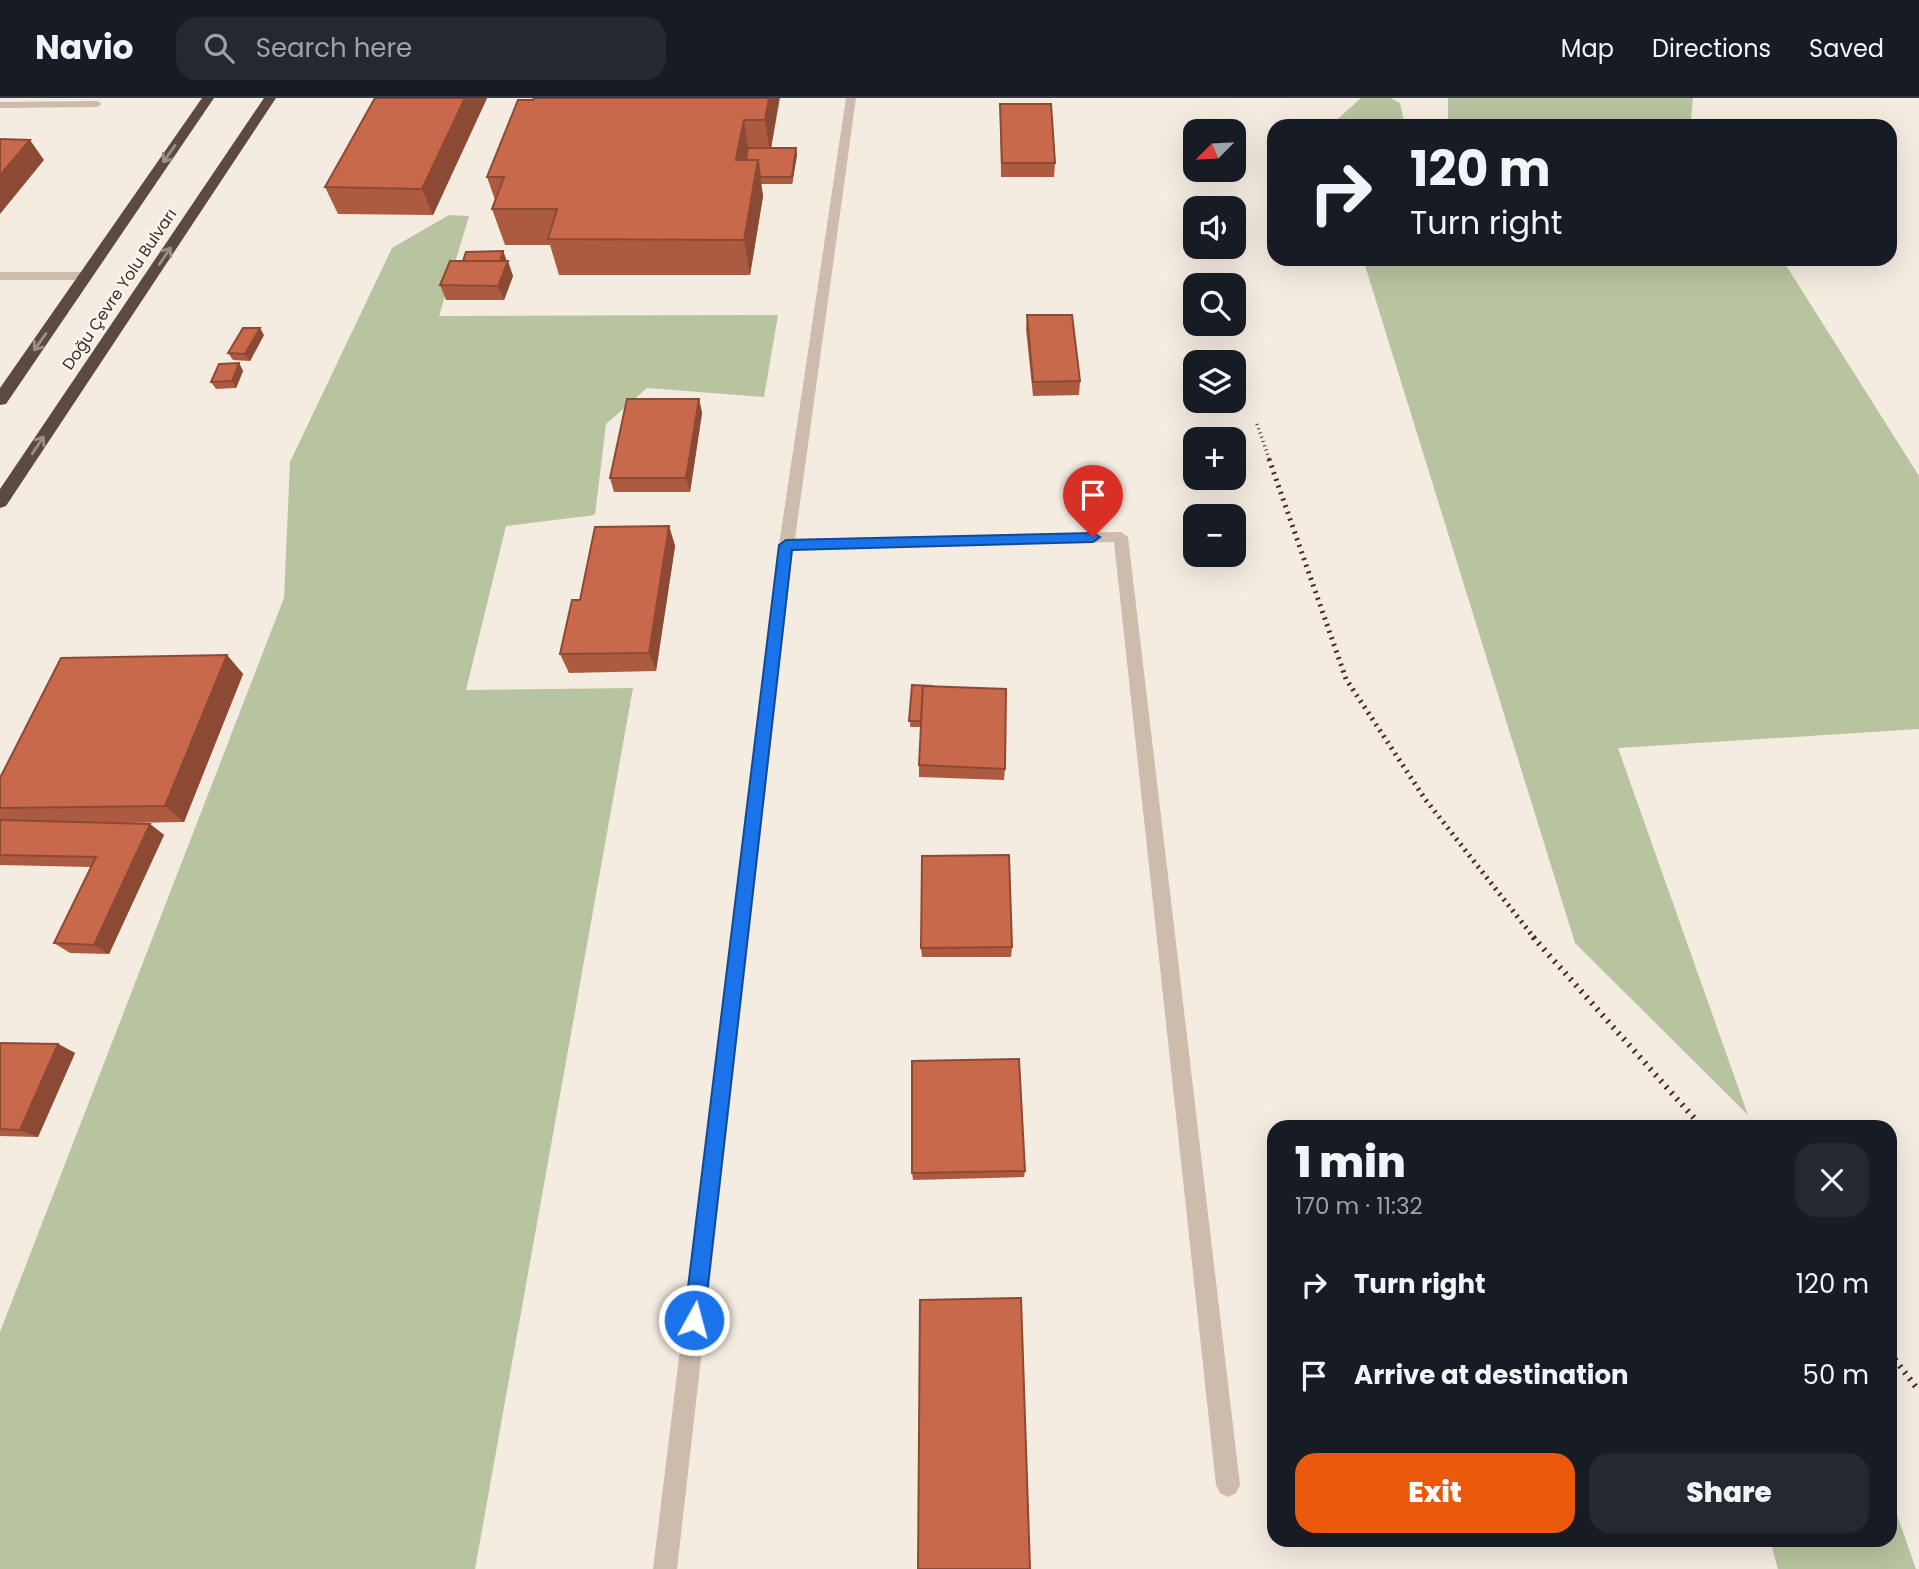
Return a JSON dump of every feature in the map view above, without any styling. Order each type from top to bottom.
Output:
[{"type":"highway","name":"Doğu Çevre Yolu Bulvarı","points":[[0,400],[208,98]]},
{"type":"highway","name":"Doğu Çevre Yolu Bulvarı","points":[[0,502],[270,98]]},
{"type":"highway","name":"Doğu Çevre Yolu Bulvarı","points":[[0,393],[14,379]]},
{"type":"street","points":[[665,1569],[786,545],[822,279],[851,98]]},
{"type":"street","points":[[0,105],[97,104]]},
{"type":"street","points":[[0,275],[85,276]]},
{"type":"street","points":[[786,545],[1121,537],[1228,1485]]},
{"type":"green space","points":[[1361,98],[1390,98],[1400,103],[1403,119],[1338,119]]},
{"type":"green space","points":[[1448,98],[1693,98],[1691,119],[1448,119]]},
{"type":"green space","points":[[449,215],[469,216],[439,316],[778,315],[764,397],[647,388],[606,424],[595,515],[506,526],[466,690],[633,688],[475,1569],[0,1569],[0,1332],[284,598],[290,462],[392,248]]},
{"type":"green space","points":[[1365,266],[1786,266],[1919,476],[1919,729],[1618,748],[1748,1115],[1575,943]]},
{"type":"green space","points":[[1897,1515],[1916,1569],[1778,1569],[1772,1547],[1897,1547]]},
{"type":"building","points":[[375,98],[465,98],[422,189],[325,187]]},
{"type":"building","points":[[769,98],[765,120],[744,120],[738,148],[736,160],[758,160],[744,240],[548,239],[557,209],[492,209],[504,177],[487,177],[518,100]]},
{"type":"building","points":[[1000,104],[1051,104],[1055,163],[1002,163]]},
{"type":"building","points":[[0,139],[30,140],[0,175]]},
{"type":"building","points":[[748,148],[796,148],[792,177],[760,177],[758,160],[746,160]]},
{"type":"building","points":[[503,251],[500,261],[463,261],[466,252]]},
{"type":"building","points":[[450,261],[508,261],[498,286],[440,285]]},
{"type":"building","points":[[1027,315],[1072,315],[1080,381],[1033,382]]},
{"type":"building","points":[[243,328],[260,328],[245,354],[228,353]]},
{"type":"building","points":[[239,363],[232,381],[211,382],[219,364]]},
{"type":"building","points":[[627,399],[699,399],[686,478],[610,478]]},
{"type":"building","points":[[669,526],[649,653],[560,654],[572,600],[580,600],[595,527]]},
{"type":"building","points":[[227,655],[165,806],[0,808],[0,778],[61,658]]},
{"type":"building","points":[[912,685],[933,686],[923,686],[921,721],[909,721]]},
{"type":"building","points":[[923,686],[1006,689],[1005,769],[919,765]]},
{"type":"building","points":[[0,820],[150,824],[94,945],[54,943],[96,857],[0,855]]},
{"type":"building","points":[[1009,855],[1012,947],[921,948],[922,856]]},
{"type":"building","points":[[0,1043],[58,1044],[20,1130],[0,1129]]},
{"type":"building","points":[[1019,1059],[1025,1171],[912,1173],[912,1061]]},
{"type":"building","points":[[1021,1298],[1030,1569],[918,1569],[920,1300]]},
{"type":"railway","points":[[1257,424],[1270,461]]},
{"type":"railway","points":[[1269,459],[1346,679],[1425,799],[1535,939]]},
{"type":"railway","points":[[1533,937],[1696,1120]]},
{"type":"railway","points":[[1897,1362],[1919,1391]]},
{"type":"route","points":[[694,1320],[786,545],[1093,537]]}]
